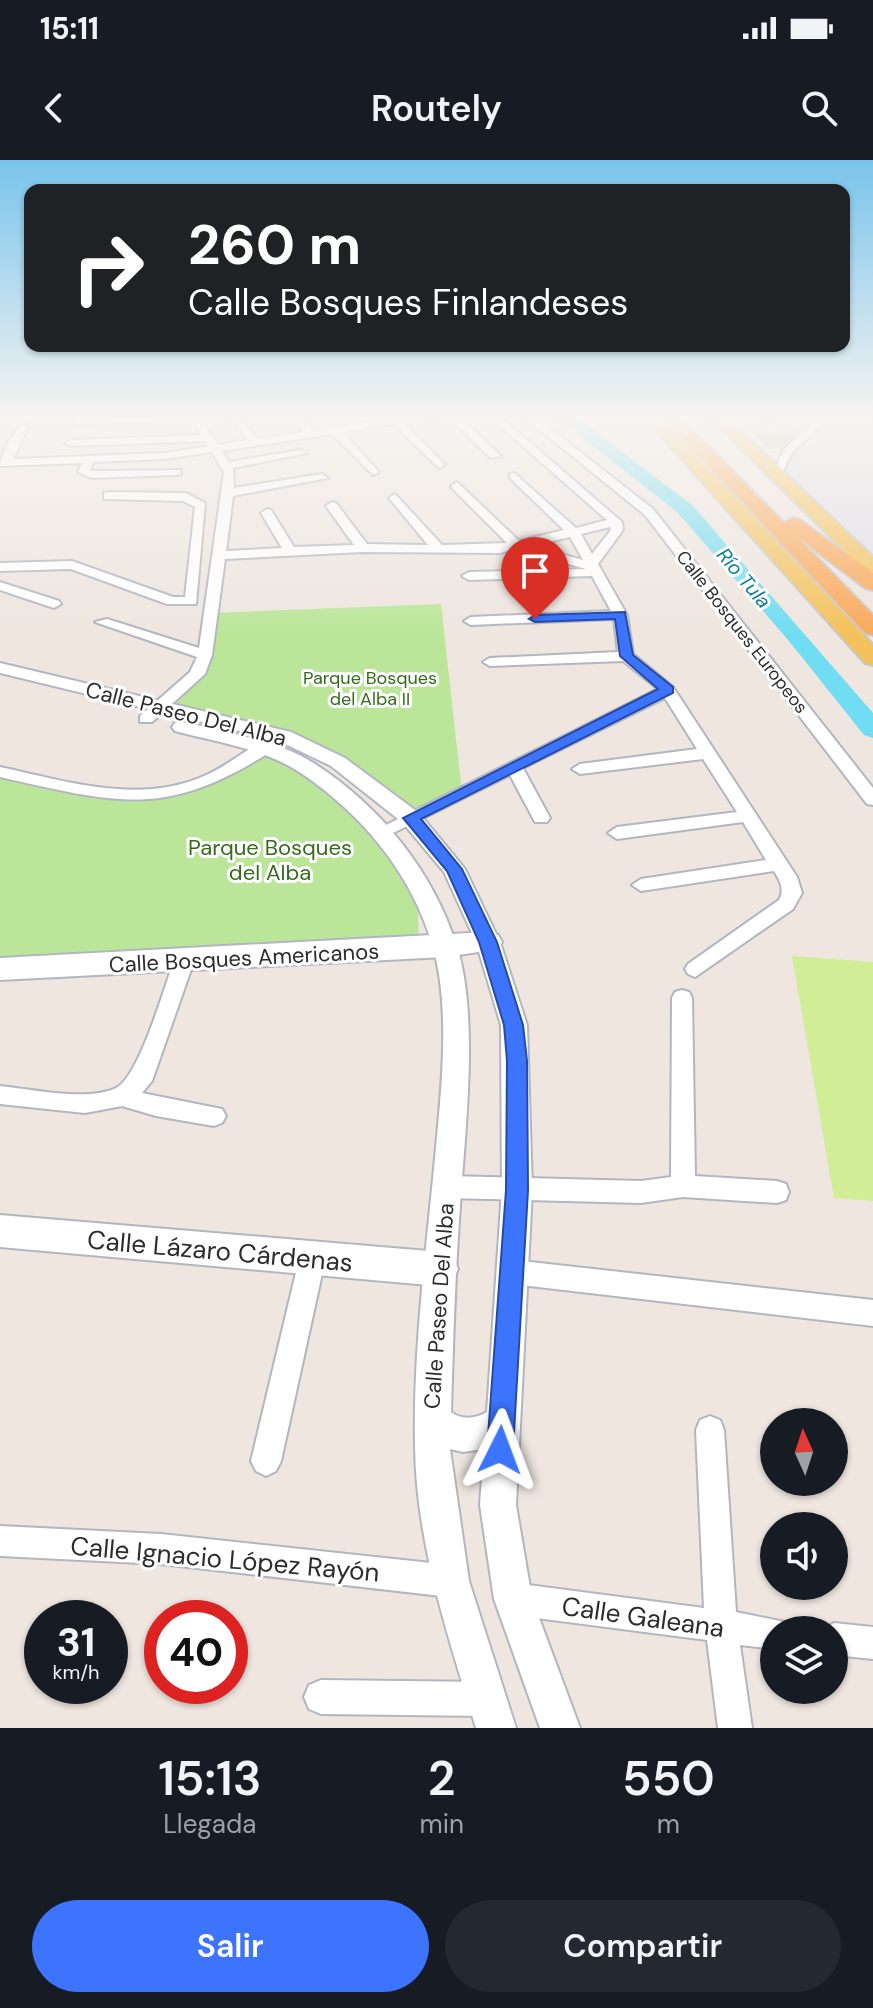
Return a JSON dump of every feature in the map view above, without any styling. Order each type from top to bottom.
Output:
[{"type":"highway","points":[[738,487],[873,628]]},
{"type":"highway","points":[[757,487],[873,605]]},
{"type":"highway","points":[[793,524],[873,583]]},
{"type":"main road","points":[[716,487],[873,658]]},
{"type":"main road","points":[[791,487],[873,568]]},
{"type":"main road","name":"Calle Bosques Americanos","points":[[0,969],[445,947],[488,942]]},
{"type":"main road","name":"Calle Lázaro Cárdenas","points":[[0,1231],[440,1269]]},
{"type":"street","points":[[154,712],[197,674],[219,555],[227,487]]},
{"type":"street","points":[[226,493],[263,487]]},
{"type":"street","points":[[458,487],[517,546],[592,570]]},
{"type":"street","points":[[526,487],[574,533],[592,570],[620,615],[626,656]]},
{"type":"street","points":[[576,487],[616,522],[617,530],[592,570]]},
{"type":"street","name":"Calle Bosques Europeos","points":[[618,487],[649,512],[873,800]]},
{"type":"street","points":[[0,567],[72,565],[172,601],[191,601],[201,506],[186,497],[108,496]]},
{"type":"street","points":[[395,498],[436,546],[436,551]]},
{"type":"street","points":[[332,506],[363,548]]},
{"type":"street","points":[[267,513],[290,551]]},
{"type":"street","points":[[219,555],[363,548],[436,551],[517,546],[616,522]]},
{"type":"street","points":[[469,576],[592,570]]},
{"type":"street","points":[[0,586],[54,604]]},
{"type":"street","points":[[471,621],[620,615]]},
{"type":"street","points":[[102,622],[199,653]]},
{"type":"street","points":[[490,662],[626,656],[668,690],[790,882],[792,893],[786,904],[695,969]]},
{"type":"street","name":"Calle Paseo Del Alba","points":[[0,668],[338,762],[411,818],[454,869],[488,942],[514,1025],[517,1190],[498,1505],[513,1599],[560,1728]]},
{"type":"street","name":"Calle Paseo Del Alba","points":[[0,686],[154,712]]},
{"type":"street","points":[[383,831],[668,690]]},
{"type":"street","points":[[0,772],[99,793],[134,797],[171,795],[220,778],[275,742]]},
{"type":"street","name":"Calle Paseo Del Alba","points":[[275,742],[383,831],[417,881],[445,947],[453,993],[455,1039],[431,1414],[439,1516],[450,1581],[490,1713]]},
{"type":"street","points":[[580,769],[708,753]]},
{"type":"street","points":[[514,767],[541,818]]},
{"type":"street","points":[[617,833],[748,816]]},
{"type":"street","points":[[641,885],[778,864]]},
{"type":"street","points":[[122,1097],[141,1081],[184,961]]},
{"type":"street","points":[[682,998],[683,1186]]},
{"type":"street","points":[[0,1095],[85,1104],[122,1097],[156,1107],[214,1116]]},
{"type":"street","points":[[447,1187],[641,1192],[683,1186],[777,1192]]},
{"type":"street","points":[[266,1461],[312,1260]]},
{"type":"street","points":[[512,1272],[873,1313]]},
{"type":"street","points":[[431,1414],[438,1426],[452,1434],[475,1436],[501,1423]]},
{"type":"street","points":[[710,1430],[721,1628],[735,1728]]},
{"type":"street","name":"Calle Ignacio López Rayón","points":[[0,1541],[161,1549],[450,1581]]},
{"type":"street","name":"Calle Galeana","points":[[513,1599],[760,1632]]},
{"type":"street","points":[[848,1640],[873,1643]]},
{"type":"street","points":[[321,1697],[490,1713]]},
{"type":"shaded area","points":[[792,487],[873,487],[873,561]]},
{"type":"green space","name":"Parque Bosques del Alba II","points":[[441,604],[462,793],[411,818],[284,736],[162,705],[197,674],[210,613]]},
{"type":"green space","name":"Parque Bosques del Alba","points":[[266,749],[307,768],[417,881],[419,944],[0,969],[0,772],[98,793],[123,796],[172,794],[206,785]]},
{"type":"green space","points":[[792,956],[873,962],[873,1201],[834,1198]]},
{"type":"waterway","name":"Río Tula","points":[[657,487],[685,509],[797,636],[873,730]]},
{"type":"route","points":[[500,1450],[517,1190],[514,1025],[488,942],[454,869],[411,818],[668,690],[626,656],[620,615],[535,619]]}]
